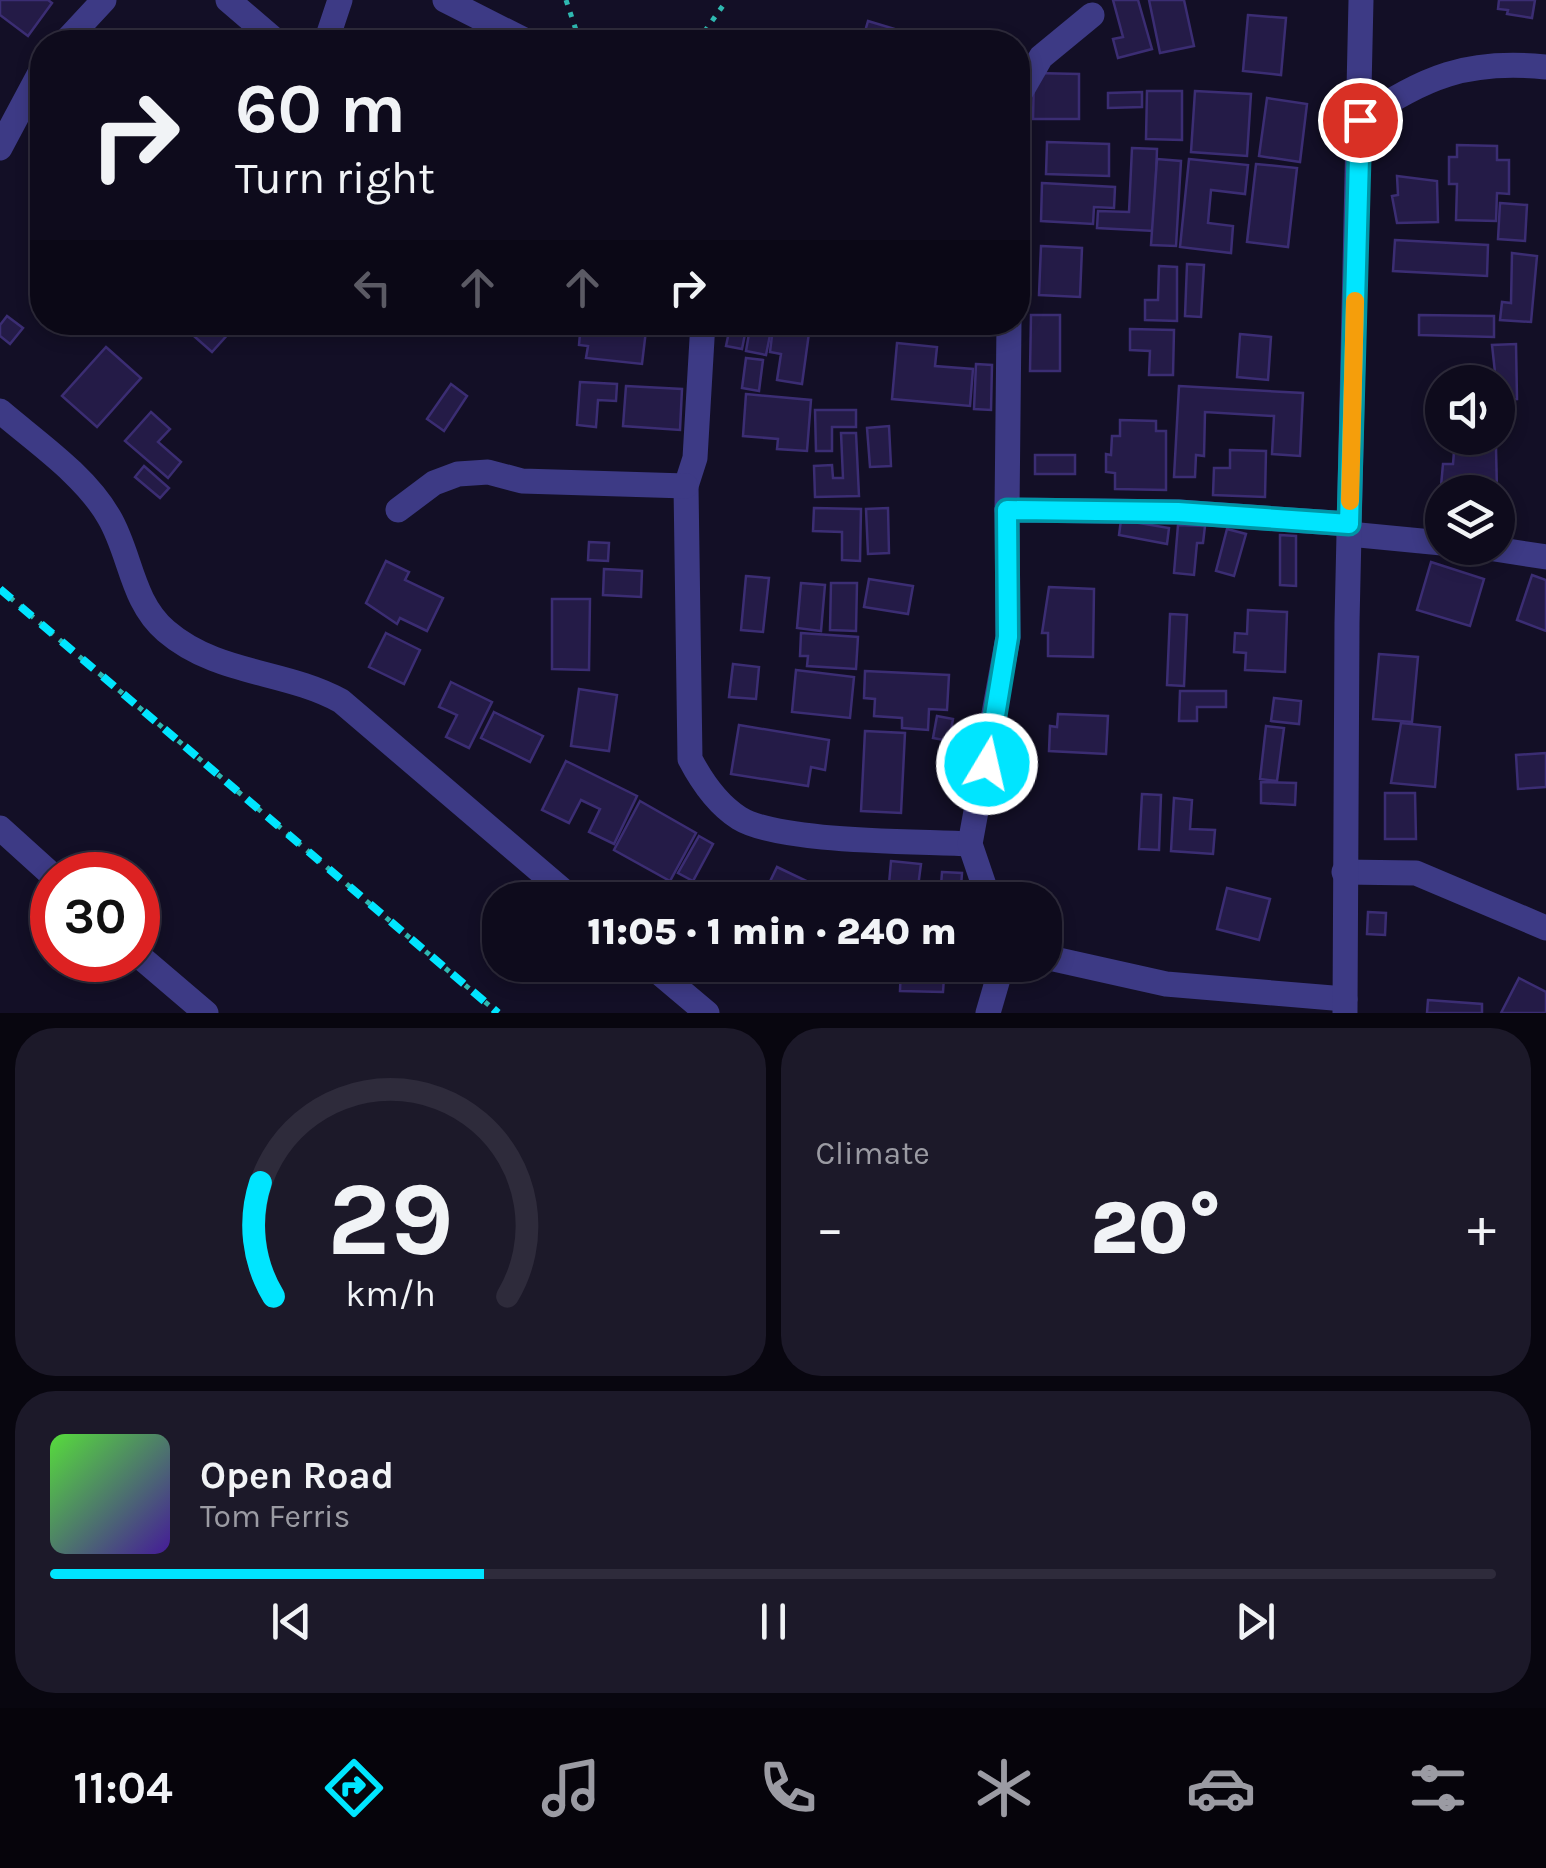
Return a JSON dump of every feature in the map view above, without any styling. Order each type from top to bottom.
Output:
[{"type":"street","points":[[76,30],[104,0]]},
{"type":"street","points":[[228,0],[263,30]]},
{"type":"street","points":[[330,30],[340,0]]},
{"type":"street","points":[[445,0],[504,30]]},
{"type":"street","points":[[1062,962],[1166,984],[1345,1006],[1349,529],[1361,0]]},
{"type":"street","points":[[1030,76],[1041,57],[1092,15]]},
{"type":"street","points":[[1360,120],[1417,82],[1455,69],[1514,63],[1546,66]]},
{"type":"street","points":[[0,148],[30,92]]},
{"type":"street","points":[[702,335],[695,458],[686,486],[690,759],[702,782],[743,820],[775,828],[970,844]]},
{"type":"street","points":[[983,882],[970,844],[1008,637],[1009,335]]},
{"type":"street","points":[[0,410],[96,497],[121,540],[146,610],[164,630],[210,660],[299,682],[342,701],[553,882]]},
{"type":"street","points":[[398,510],[434,483],[458,474],[488,472],[522,481],[686,486]]},
{"type":"street","points":[[1007,510],[1178,512],[1425,540]]},
{"type":"street","points":[[1515,552],[1546,557]]},
{"type":"street","points":[[0,828],[30,855]]},
{"type":"street","points":[[1344,872],[1416,873],[1546,928]]},
{"type":"street","points":[[160,974],[206,1013]]},
{"type":"street","points":[[670,982],[707,1013]]},
{"type":"street","points":[[988,1013],[1002,982]]},
{"type":"path","points":[[566,0],[576,30]]},
{"type":"path","points":[[706,30],[727,0]]},
{"type":"path","points":[[0,589],[498,1013]]},
{"type":"building","points":[[0,0],[52,3],[28,36],[0,15]]},
{"type":"building","points":[[1113,0],[1138,0],[1152,49],[1118,58],[1113,39],[1123,37]]},
{"type":"building","points":[[1149,0],[1184,0],[1194,46],[1160,53]]},
{"type":"building","points":[[1499,0],[1535,0],[1532,18],[1507,14],[1508,10],[1498,9]]},
{"type":"building","points":[[1248,15],[1286,18],[1281,75],[1243,71]]},
{"type":"building","points":[[868,21],[898,30],[865,30]]},
{"type":"building","points":[[1034,73],[1079,74],[1079,119],[1033,119]]},
{"type":"building","points":[[1147,91],[1182,91],[1182,140],[1146,139]]},
{"type":"building","points":[[1195,91],[1251,94],[1247,156],[1191,152]]},
{"type":"building","points":[[1142,92],[1142,107],[1108,108],[1108,93]]},
{"type":"building","points":[[1267,98],[1307,104],[1300,162],[1259,156]]},
{"type":"building","points":[[1047,142],[1109,144],[1109,176],[1046,174]]},
{"type":"building","points":[[1457,145],[1497,146],[1497,160],[1509,160],[1509,194],[1497,193],[1496,221],[1456,220],[1457,184],[1449,184],[1449,157],[1457,157]]},
{"type":"building","points":[[1132,148],[1157,149],[1154,231],[1097,228],[1098,211],[1129,212]]},
{"type":"building","points":[[1157,159],[1181,161],[1176,246],[1151,245]]},
{"type":"building","points":[[1189,159],[1248,165],[1245,194],[1211,190],[1208,223],[1233,226],[1231,253],[1180,247]]},
{"type":"building","points":[[1256,164],[1297,168],[1288,247],[1247,242]]},
{"type":"building","points":[[1397,176],[1437,181],[1438,222],[1397,223],[1392,196],[1398,195]]},
{"type":"building","points":[[1042,183],[1115,187],[1114,208],[1094,207],[1093,224],[1041,221]]},
{"type":"building","points":[[1500,203],[1527,205],[1525,241],[1498,239]]},
{"type":"building","points":[[1395,240],[1488,245],[1487,276],[1393,271]]},
{"type":"building","points":[[1041,246],[1082,248],[1080,297],[1039,295]]},
{"type":"building","points":[[1512,253],[1537,256],[1531,322],[1500,320],[1502,302],[1511,303]]},
{"type":"building","points":[[1187,264],[1204,265],[1201,317],[1185,316]]},
{"type":"building","points":[[1159,266],[1177,267],[1177,321],[1145,320],[1145,300],[1158,300]]},
{"type":"building","points":[[1031,315],[1060,315],[1060,371],[1030,371]]},
{"type":"building","points":[[1419,315],[1494,316],[1494,337],[1419,335]]},
{"type":"building","points":[[7,316],[23,328],[10,344],[0,336],[0,325]]},
{"type":"building","points":[[1130,329],[1174,330],[1173,375],[1149,375],[1150,351],[1130,350]]},
{"type":"building","points":[[1240,334],[1271,337],[1268,380],[1237,377]]},
{"type":"building","points":[[193,335],[227,335],[212,352]]},
{"type":"building","points":[[580,335],[645,335],[642,364],[586,358],[588,346],[579,345]]},
{"type":"building","points":[[728,335],[745,335],[742,349],[726,346]]},
{"type":"building","points":[[749,335],[770,335],[766,355],[746,351]]},
{"type":"building","points":[[772,335],[809,335],[802,384],[777,380],[781,354],[770,352]]},
{"type":"building","points":[[897,343],[937,347],[935,366],[973,369],[970,406],[892,399]]},
{"type":"building","points":[[1516,344],[1517,399],[1515,365],[1494,365],[1492,345]]},
{"type":"building","points":[[106,347],[141,378],[97,427],[62,396]]},
{"type":"building","points":[[746,358],[763,360],[759,391],[742,388]]},
{"type":"building","points":[[976,364],[992,365],[991,410],[974,409]]},
{"type":"building","points":[[580,382],[617,384],[616,401],[598,400],[596,427],[577,425]]},
{"type":"building","points":[[451,384],[467,396],[444,431],[427,419]]},
{"type":"building","points":[[626,386],[682,389],[680,430],[623,426]]},
{"type":"building","points":[[1179,386],[1303,393],[1300,456],[1272,454],[1274,416],[1205,412],[1204,456],[1196,455],[1195,477],[1174,477]]},
{"type":"building","points":[[746,394],[811,400],[807,451],[777,449],[778,439],[743,436]]},
{"type":"building","points":[[815,410],[856,410],[856,427],[832,427],[832,451],[816,451]]},
{"type":"building","points":[[151,412],[170,429],[158,442],[181,462],[168,478],[125,441]]},
{"type":"building","points":[[1120,420],[1156,421],[1156,431],[1166,431],[1166,490],[1115,489],[1115,473],[1106,472],[1106,454],[1111,455],[1112,436],[1120,436]]},
{"type":"building","points":[[889,426],[891,466],[870,467],[867,428]]},
{"type":"building","points":[[841,433],[856,433],[859,496],[815,497],[814,466],[832,465],[833,478],[843,478]]},
{"type":"building","points":[[1230,450],[1266,451],[1265,497],[1213,495],[1214,468],[1230,468]]},
{"type":"building","points":[[1035,455],[1075,455],[1075,474],[1035,474]]},
{"type":"building","points":[[1454,455],[1496,455],[1497,475],[1442,475],[1443,464],[1453,464]]},
{"type":"building","points":[[144,466],[169,488],[160,498],[135,477]]},
{"type":"building","points":[[814,508],[861,509],[860,561],[842,560],[842,532],[813,531]]},
{"type":"building","points":[[888,508],[889,553],[868,554],[866,509]]},
{"type":"building","points":[[1121,520],[1169,528],[1167,544],[1119,535]]},
{"type":"building","points":[[1178,525],[1205,526],[1203,543],[1197,543],[1194,575],[1174,573]]},
{"type":"building","points":[[1227,529],[1246,534],[1234,576],[1216,571]]},
{"type":"building","points":[[1280,535],[1296,536],[1296,586],[1280,585]]},
{"type":"building","points":[[589,542],[609,543],[608,561],[588,560]]},
{"type":"building","points":[[386,561],[409,572],[405,580],[443,598],[427,631],[400,618],[397,624],[366,603]]},
{"type":"building","points":[[1430,565],[1484,579],[1470,626],[1417,610]]},
{"type":"building","points":[[604,569],[642,571],[641,597],[603,595]]},
{"type":"building","points":[[1532,575],[1546,580],[1546,631],[1517,620]]},
{"type":"building","points":[[746,576],[769,578],[763,632],[741,630]]},
{"type":"building","points":[[869,579],[913,586],[908,614],[864,607]]},
{"type":"building","points":[[801,583],[825,585],[821,631],[797,628]]},
{"type":"building","points":[[831,583],[857,583],[856,631],[830,630]]},
{"type":"building","points":[[1049,587],[1094,589],[1093,657],[1048,656],[1048,633],[1042,633]]},
{"type":"building","points":[[552,599],[590,599],[589,670],[552,669]]},
{"type":"building","points":[[1248,610],[1287,612],[1285,672],[1245,670],[1246,653],[1234,652],[1235,633],[1247,634]]},
{"type":"building","points":[[1170,614],[1187,615],[1184,686],[1167,685]]},
{"type":"building","points":[[386,633],[420,650],[404,684],[369,667]]},
{"type":"building","points":[[801,633],[858,637],[856,669],[807,666],[808,656],[800,656]]},
{"type":"building","points":[[1379,654],[1418,657],[1412,722],[1373,719]]},
{"type":"building","points":[[733,664],[759,667],[756,699],[729,697]]},
{"type":"building","points":[[796,670],[854,677],[850,718],[792,712]]},
{"type":"building","points":[[865,671],[949,675],[947,710],[929,709],[928,730],[902,728],[902,718],[874,716],[875,699],[864,698]]},
{"type":"building","points":[[451,682],[492,702],[469,748],[446,737],[457,715],[439,707]]},
{"type":"building","points":[[579,689],[617,695],[609,751],[571,746]]},
{"type":"building","points":[[1180,691],[1226,691],[1226,707],[1197,707],[1197,721],[1179,721]]},
{"type":"building","points":[[1274,698],[1301,701],[1299,724],[1271,721]]},
{"type":"building","points":[[494,712],[543,736],[530,762],[481,738]]},
{"type":"building","points":[[1058,714],[1108,716],[1106,754],[1049,751],[1050,726],[1057,727]]},
{"type":"building","points":[[937,716],[953,719],[949,741],[933,738]]},
{"type":"building","points":[[1401,723],[1440,727],[1435,787],[1391,783]]},
{"type":"building","points":[[739,725],[829,740],[825,770],[811,767],[808,786],[731,774]]},
{"type":"building","points":[[1266,726],[1284,728],[1277,781],[1260,779]]},
{"type":"building","points":[[865,731],[905,733],[901,813],[861,811]]},
{"type":"building","points":[[1546,753],[1546,787],[1518,789],[1516,755]]},
{"type":"building","points":[[566,761],[637,796],[614,844],[589,832],[600,809],[581,800],[569,823],[542,810]]},
{"type":"building","points":[[1261,782],[1296,783],[1295,805],[1261,803]]},
{"type":"building","points":[[1385,793],[1415,793],[1416,839],[1385,839]]},
{"type":"building","points":[[1142,794],[1161,795],[1159,850],[1139,849]]},
{"type":"building","points":[[1174,798],[1192,800],[1190,829],[1215,830],[1213,854],[1171,851]]},
{"type":"building","points":[[640,801],[696,833],[670,881],[614,850]]},
{"type":"building","points":[[699,836],[713,844],[693,881],[678,873]]},
{"type":"building","points":[[891,861],[921,864],[919,882],[889,882]]},
{"type":"building","points":[[777,867],[809,882],[770,882]]},
{"type":"building","points":[[942,872],[962,873],[961,882],[941,882]]},
{"type":"building","points":[[1227,888],[1270,899],[1259,940],[1217,929]]},
{"type":"building","points":[[1368,912],[1386,913],[1385,935],[1367,934]]},
{"type":"building","points":[[1519,978],[1546,992],[1546,1013],[1501,1013]]},
{"type":"building","points":[[900,982],[944,982],[943,992],[900,991]]},
{"type":"building","points":[[1428,1000],[1482,1004],[1482,1013],[1427,1013]]},
{"type":"railway","points":[[0,589],[498,1013]]},
{"type":"slow traffic","points":[[1350,501],[1355,301]]},
{"type":"route","points":[[987,764],[1008,637],[1007,510],[1178,512],[1349,524],[1360,120]]}]
